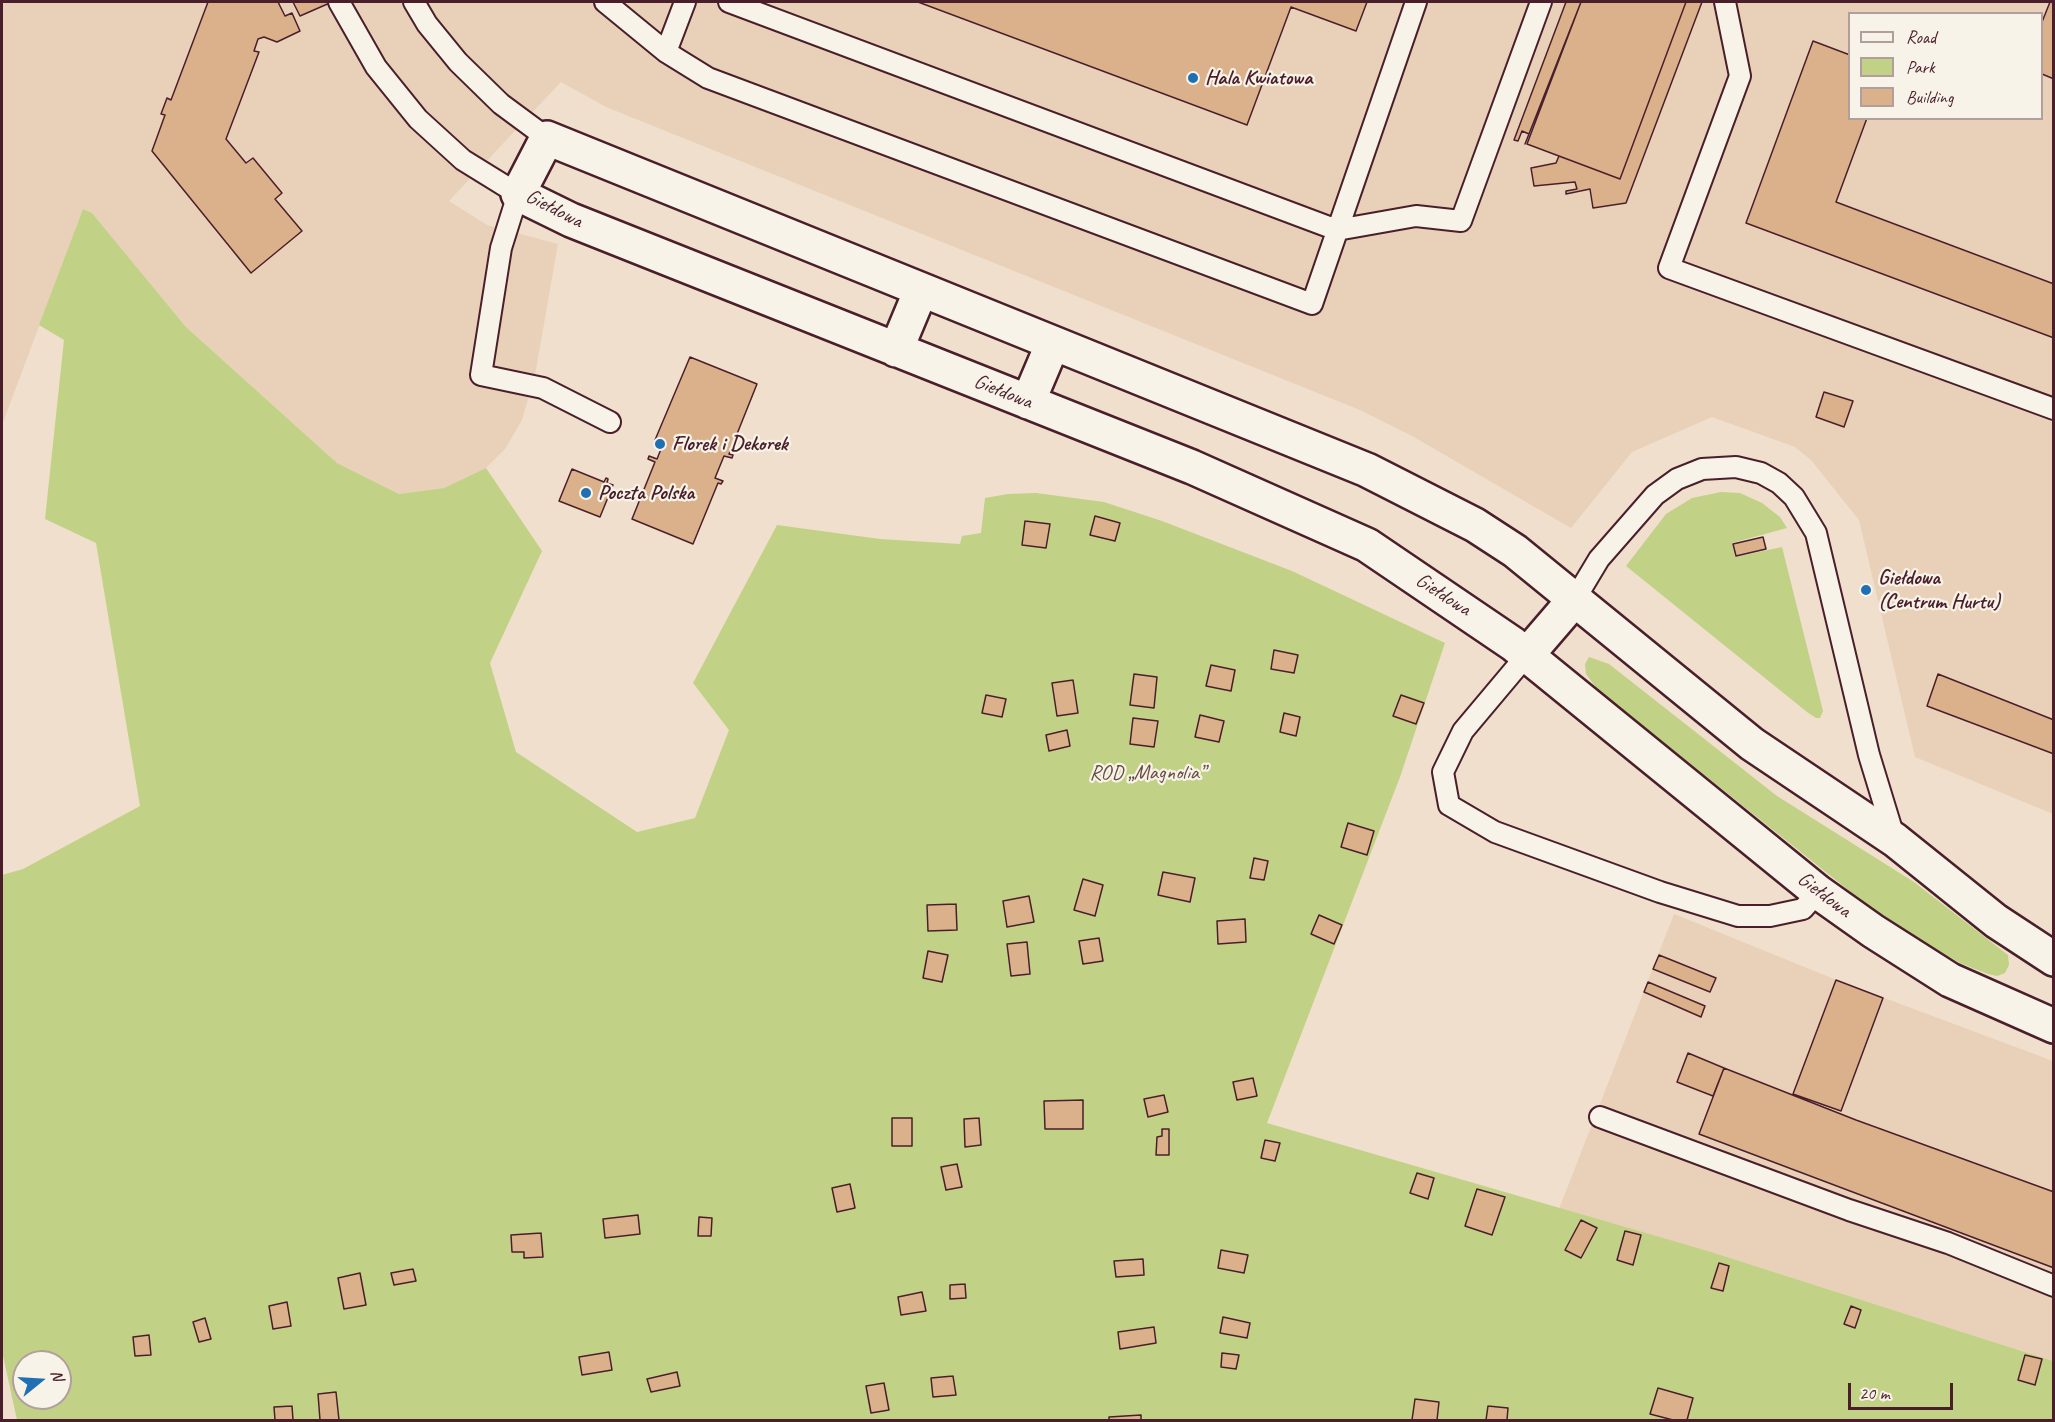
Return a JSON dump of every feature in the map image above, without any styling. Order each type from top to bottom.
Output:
[{"type":"street","name":"Giełdowa","points":[[547,138],[518,194],[571,220],[1224,481],[1368,545],[1477,618],[1818,892],[1873,931],[1950,980],[2052,1017]]},
{"type":"street","points":[[547,138],[1367,470],[1475,525],[1515,550],[1752,744],[1895,840],[1996,921],[2054,959]]},
{"type":"street","points":[[896,350],[921,290]]},
{"type":"street","points":[[1028,402],[1053,342]]},
{"type":"street","points":[[1526,656],[1575,599]]},
{"type":"lane","points":[[339,2],[376,67],[418,119],[463,160],[518,194],[501,248],[481,375],[543,388],[610,422]]},
{"type":"lane","points":[[414,2],[427,24],[458,62],[501,104],[547,138]]},
{"type":"lane","points":[[605,2],[666,52],[708,78],[1312,304],[1416,2]]},
{"type":"lane","points":[[666,52],[685,2]]},
{"type":"lane","points":[[729,2],[1337,230],[1416,216],[1461,221],[1541,2]]},
{"type":"lane","points":[[1725,2],[1740,76],[1669,268],[2054,409]]},
{"type":"lane","points":[[1575,599],[1599,559],[1655,495],[1677,479],[1702,469],[1730,467],[1761,473],[1779,483],[1800,506],[1816,533],[1869,755],[1895,840]]},
{"type":"lane","points":[[1526,656],[1463,730],[1443,772],[1449,805],[1496,832],[1660,892],[1738,915],[1770,916],[1803,909],[1818,892]]},
{"type":"lane","points":[[1600,1117],[1849,1210],[1948,1244],[2054,1286]]},
{"type":"shaded area","points":[[2,2],[2053,2],[2053,814],[1915,757],[1859,520],[1811,460],[1795,447],[1712,417],[1632,452],[1571,528],[1412,436],[1360,410],[606,107],[561,82],[449,201],[487,225],[558,244],[535,375],[522,420],[505,449],[486,468],[444,488],[399,494],[337,463],[186,327],[92,213],[83,209],[2,425]]},
{"type":"shaded area","points":[[1674,914],[1839,981],[2053,1061],[2053,1361],[1708,1251],[1559,1209]]},
{"type":"green space","name":"ROD „Magnolia”","points":[[83,209],[92,213],[186,327],[337,463],[399,494],[444,488],[486,468],[542,551],[490,663],[516,752],[637,832],[695,818],[729,730],[693,683],[777,525],[880,539],[960,544],[962,536],[981,533],[985,498],[1036,493],[1104,502],[1162,521],[1292,571],[1445,643],[1400,777],[1267,1123],[1708,1251],[2053,1361],[2053,1420],[17,1420],[15,1410],[72,1410],[72,1350],[12,1350],[12,1397],[2,1351],[2,875],[23,869],[140,806],[96,543],[45,519],[64,340],[39,325]]},
{"type":"green space","points":[[1721,492],[1740,493],[1762,503],[1780,517],[1787,528],[1732,543],[1735,557],[1782,547],[1823,711],[1820,718],[1807,712],[1626,566],[1666,514],[1692,498]]},
{"type":"green space","points":[[1589,657],[1609,664],[1777,796],[1914,882],[2008,955],[2009,965],[2005,973],[1997,976],[1988,974],[1960,963],[1910,934],[1857,897],[1597,689],[1586,674],[1585,664]]},
{"type":"building","points":[[208,2],[278,2],[285,16],[292,13],[300,31],[277,42],[264,37],[258,39],[254,51],[259,52],[226,139],[246,163],[253,158],[282,193],[275,199],[302,231],[251,273],[152,151],[165,115],[161,114],[167,98],[171,100]]},
{"type":"building","points":[[293,2],[332,2],[300,16]]},
{"type":"building","name":"Hala Kwiatowa","points":[[918,2],[1367,2],[1356,31],[1291,7],[1247,125]]},
{"type":"building","points":[[1566,2],[1581,2],[1529,134],[1522,131],[1518,141],[1514,140]]},
{"type":"building","points":[[1581,2],[1686,2],[1620,179],[1527,144]]},
{"type":"building","points":[[1686,2],[1702,2],[1626,203],[1593,208],[1590,189],[1566,194],[1566,191],[1577,189],[1575,182],[1534,186],[1531,168],[1556,163],[1559,156],[1620,179]]},
{"type":"building","points":[[2050,2],[2054,2],[2054,79],[2043,74],[2043,20]]},
{"type":"building","points":[[1813,41],[1848,54],[1848,120],[1866,120],[1836,202],[2054,284],[2054,338],[1746,223]]},
{"type":"building","points":[[690,357],[757,384],[729,454],[733,455],[732,458],[724,456],[715,478],[723,481],[721,484],[718,483],[693,544],[632,519],[655,462],[648,459],[649,456],[657,459],[663,444],[655,440]]},
{"type":"building","points":[[1824,392],[1853,401],[1844,427],[1816,417]]},
{"type":"building","name":"Poczta Polska","points":[[572,469],[604,482],[606,478],[607,483],[613,485],[600,517],[559,501]]},
{"type":"building","points":[[1095,516],[1120,523],[1115,541],[1090,535]]},
{"type":"building","points":[[1025,521],[1050,524],[1046,548],[1022,545]]},
{"type":"building","points":[[1763,537],[1766,549],[1736,556],[1733,544]]},
{"type":"building","points":[[1274,650],[1298,655],[1294,673],[1271,669]]},
{"type":"building","points":[[1211,665],[1235,670],[1231,691],[1206,686]]},
{"type":"building","points":[[1134,674],[1157,677],[1154,708],[1130,705]]},
{"type":"building","points":[[1938,674],[2054,720],[2054,754],[1927,706]]},
{"type":"building","points":[[1073,680],[1078,713],[1057,716],[1052,683]]},
{"type":"building","points":[[986,695],[1006,699],[1002,717],[982,713]]},
{"type":"building","points":[[1401,695],[1424,703],[1416,724],[1393,716]]},
{"type":"building","points":[[1284,713],[1300,717],[1296,736],[1280,732]]},
{"type":"building","points":[[1200,715],[1224,721],[1219,742],[1195,737]]},
{"type":"building","points":[[1133,718],[1158,721],[1154,747],[1130,744]]},
{"type":"building","points":[[1067,730],[1070,746],[1049,751],[1046,735]]},
{"type":"building","points":[[1348,823],[1374,831],[1367,855],[1341,847]]},
{"type":"building","points":[[1254,858],[1268,861],[1264,880],[1250,878]]},
{"type":"building","points":[[1163,872],[1195,878],[1190,902],[1158,895]]},
{"type":"building","points":[[1083,879],[1103,885],[1095,916],[1074,910]]},
{"type":"building","points":[[1029,896],[1034,922],[1007,927],[1003,901]]},
{"type":"building","points":[[956,904],[957,930],[928,931],[927,905]]},
{"type":"building","points":[[1319,915],[1342,925],[1334,944],[1311,934]]},
{"type":"building","points":[[1245,919],[1246,942],[1218,944],[1217,921]]},
{"type":"building","points":[[1099,938],[1103,961],[1083,964],[1079,941]]},
{"type":"building","points":[[1027,942],[1030,974],[1011,976],[1007,944]]},
{"type":"building","points":[[928,951],[948,955],[942,982],[923,978]]},
{"type":"building","points":[[1659,955],[1716,978],[1710,992],[1653,969]]},
{"type":"building","points":[[1836,980],[1883,998],[1841,1111],[1793,1094]]},
{"type":"building","points":[[1648,982],[1705,1006],[1701,1017],[1644,992]]},
{"type":"building","points":[[1688,1053],[1724,1068],[1713,1096],[1677,1082]]},
{"type":"building","points":[[1724,1068],[1856,1120],[2054,1192],[2054,1268],[1699,1134]]},
{"type":"building","points":[[1253,1078],[1257,1096],[1237,1100],[1233,1082]]},
{"type":"building","points":[[1164,1095],[1168,1112],[1148,1117],[1144,1099]]},
{"type":"building","points":[[1083,1100],[1083,1129],[1045,1129],[1044,1101]]},
{"type":"building","points":[[892,1118],[912,1118],[912,1146],[892,1146]]},
{"type":"building","points":[[979,1118],[981,1145],[965,1147],[964,1119]]},
{"type":"building","points":[[1162,1129],[1169,1129],[1169,1155],[1156,1155],[1157,1137],[1162,1136]]},
{"type":"building","points":[[1265,1140],[1280,1143],[1275,1161],[1261,1158]]},
{"type":"building","points":[[957,1164],[962,1187],[946,1190],[941,1167]]},
{"type":"building","points":[[1417,1173],[1434,1178],[1428,1199],[1410,1193]]},
{"type":"building","points":[[850,1184],[855,1208],[837,1212],[832,1188]]},
{"type":"building","points":[[1477,1189],[1505,1197],[1492,1235],[1465,1226]]},
{"type":"building","points":[[638,1215],[640,1234],[605,1238],[603,1219]]},
{"type":"building","points":[[699,1217],[712,1218],[711,1236],[698,1236]]},
{"type":"building","points":[[1581,1220],[1597,1228],[1581,1258],[1565,1250]]},
{"type":"building","points":[[1625,1231],[1641,1235],[1633,1265],[1617,1260]]},
{"type":"building","points":[[541,1233],[543,1257],[524,1258],[524,1252],[512,1252],[511,1235]]},
{"type":"building","points":[[1221,1250],[1248,1255],[1244,1273],[1218,1268]]},
{"type":"building","points":[[1143,1259],[1144,1275],[1116,1277],[1114,1261]]},
{"type":"building","points":[[1719,1263],[1729,1266],[1723,1291],[1711,1288]]},
{"type":"building","points":[[413,1269],[416,1281],[394,1285],[391,1273]]},
{"type":"building","points":[[360,1273],[366,1305],[344,1309],[338,1278]]},
{"type":"building","points":[[965,1284],[966,1298],[950,1299],[950,1285]]},
{"type":"building","points":[[922,1292],[926,1311],[901,1315],[898,1297]]},
{"type":"building","points":[[287,1302],[291,1326],[273,1329],[269,1306]]},
{"type":"building","points":[[1851,1306],[1861,1310],[1855,1328],[1844,1324]]},
{"type":"building","points":[[1223,1317],[1250,1323],[1247,1338],[1220,1333]]},
{"type":"building","points":[[205,1318],[211,1339],[199,1342],[193,1322]]},
{"type":"building","points":[[1154,1327],[1156,1343],[1120,1349],[1118,1332]]},
{"type":"building","points":[[149,1335],[151,1355],[135,1356],[133,1337]]},
{"type":"building","points":[[609,1352],[612,1370],[582,1375],[579,1357]]},
{"type":"building","points":[[1222,1353],[1239,1355],[1236,1369],[1221,1367]]},
{"type":"building","points":[[2025,1355],[2042,1359],[2035,1385],[2018,1380]]},
{"type":"building","points":[[677,1372],[680,1386],[651,1392],[647,1379]]},
{"type":"building","points":[[953,1376],[956,1395],[933,1397],[931,1378]]},
{"type":"building","points":[[884,1383],[889,1410],[871,1413],[866,1386]]},
{"type":"building","points":[[1658,1388],[1693,1398],[1687,1420],[1673,1420],[1650,1414]]},
{"type":"building","points":[[336,1392],[339,1420],[320,1420],[318,1394]]},
{"type":"building","points":[[1415,1399],[1439,1402],[1437,1420],[1412,1420]]},
{"type":"building","points":[[292,1406],[293,1420],[275,1420],[274,1407]]},
{"type":"building","points":[[1488,1406],[1508,1408],[1507,1420],[1486,1420]]},
{"type":"building","points":[[1141,1415],[1141,1420],[1109,1420],[1109,1417]]},
{"type":"place","name":"Hala Kwiatowa","points":[[1193,78]]},
{"type":"place","name":"Florek i Dekorek","points":[[660,444]]},
{"type":"place","name":"Poczta Polska","points":[[586,493]]},
{"type":"place","name":"Giełdowa (Centrum Hurtu)","points":[[1866,590]]}]
